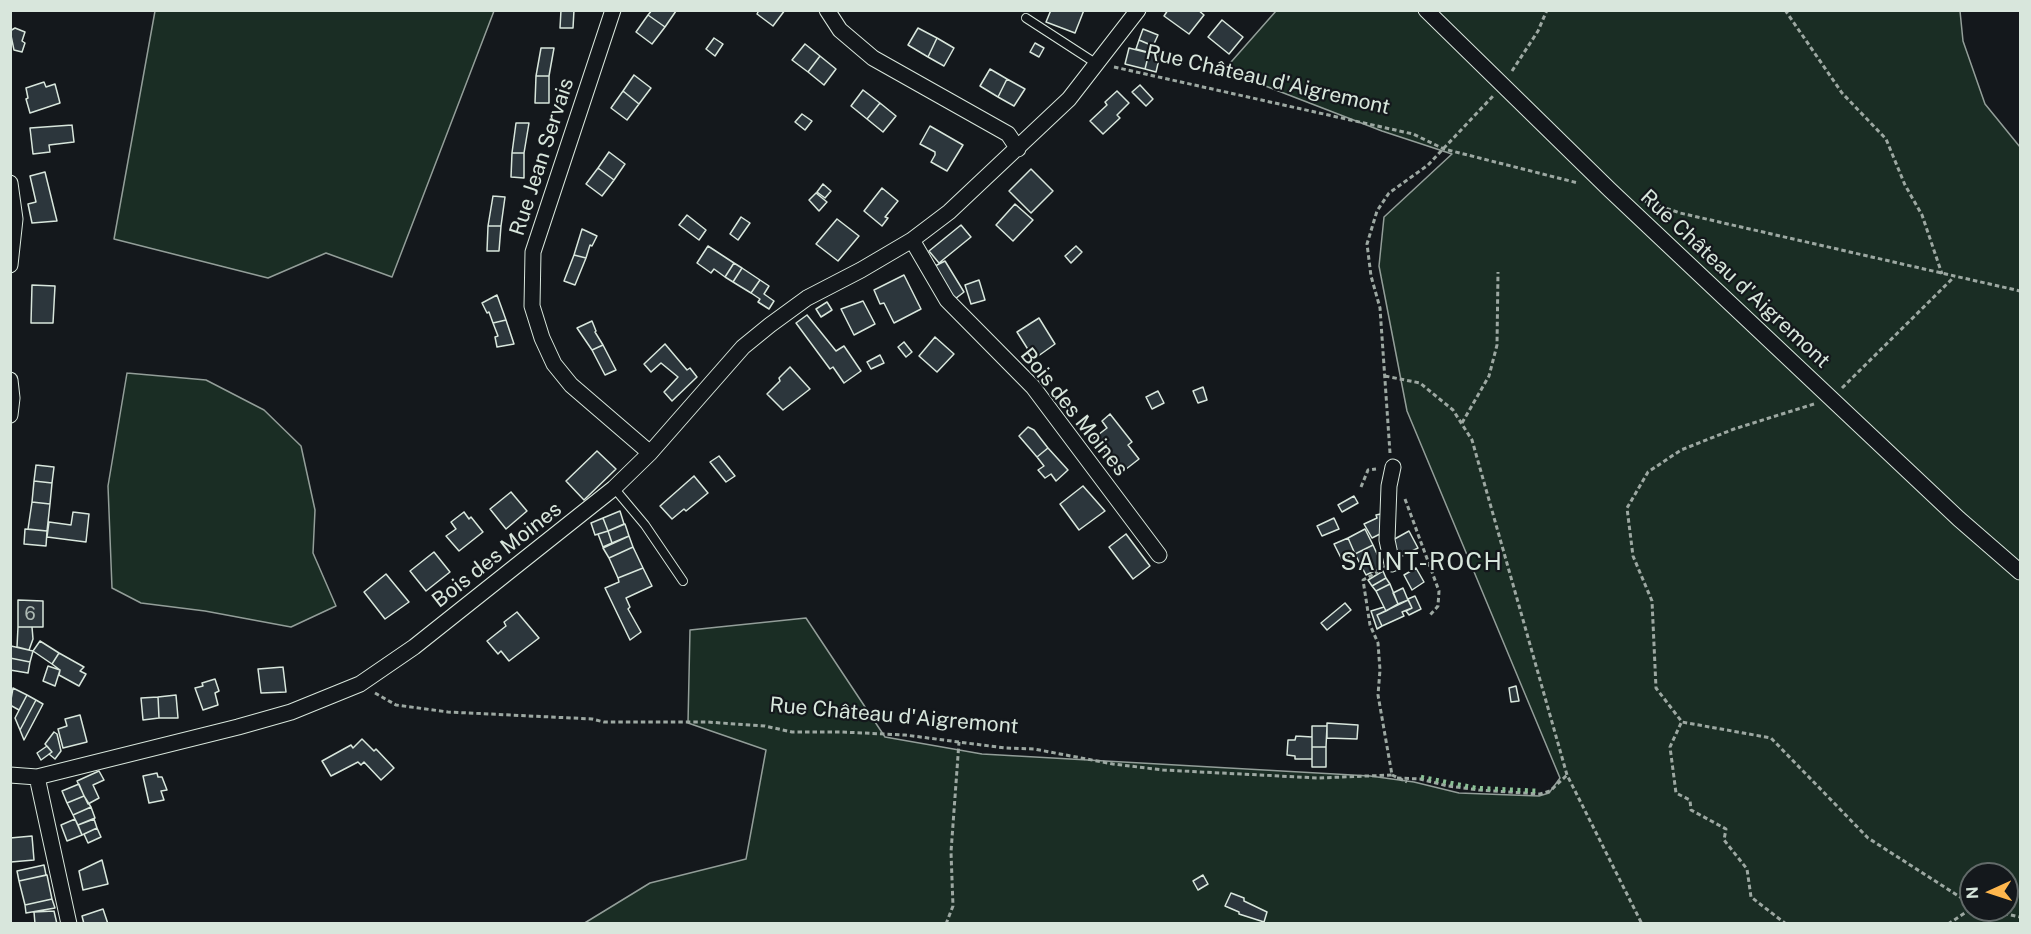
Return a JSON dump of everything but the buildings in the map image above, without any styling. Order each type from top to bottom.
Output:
[{"type":"street","name":"Rue Jean Servais","points":[[613,10],[533,252],[532,306],[542,338],[554,364],[571,385],[650,453]]},
{"type":"street","points":[[827,10],[840,30],[873,58],[1008,134],[1018,148]]},
{"type":"street","name":"Bois des Moines","points":[[10,775],[37,777],[238,727],[291,712],[360,684],[414,647],[614,488],[650,453],[743,347],[807,298],[912,240],[949,212],[1069,99],[1138,10]]},
{"type":"street","name":"Rue Château d'Aigremont","points":[[1426,10],[1610,190],[1959,519],[2020,572]]},
{"type":"street","points":[[10,183],[15,219],[10,265]]},
{"type":"street","name":"Bois des Moines","points":[[912,240],[947,300],[1032,387],[1159,555]]},
{"type":"street","points":[[10,380],[10,415]]},
{"type":"street","points":[[1392,564],[1387,540],[1389,486],[1393,467]]},
{"type":"street","points":[[37,777],[69,924]]},
{"type":"lane","points":[[1026,18],[1097,64]]},
{"type":"lane","points":[[614,488],[645,525],[683,581]]},
{"type":"path","points":[[1361,487],[1368,470],[1393,467],[1389,446],[1380,308],[1371,276],[1367,244],[1377,211],[1389,193],[1428,165],[1503,86],[1538,31],[1546,10]]},
{"type":"path","points":[[1785,10],[1842,93],[1886,139],[1905,185],[1922,215],[1942,274]]},
{"type":"path","name":"Rue Château d'Aigremont","points":[[1097,64],[1413,134],[1444,149],[1610,190]]},
{"type":"path","points":[[1643,200],[1680,213],[2020,291]]},
{"type":"path","points":[[1461,423],[1488,376],[1497,345],[1498,272]]},
{"type":"path","points":[[1954,277],[1832,399],[1734,429],[1681,450],[1648,472],[1627,508],[1633,556],[1652,601],[1656,688],[1682,722],[1771,738],[1868,838],[1959,896]]},
{"type":"path","points":[[1385,376],[1420,383],[1453,410],[1472,440],[1568,774],[1642,924]]},
{"type":"path","points":[[1404,498],[1439,591],[1438,606],[1430,615]]},
{"type":"path","points":[[1367,578],[1363,580],[1370,625],[1378,643],[1380,669],[1378,695],[1392,775],[1407,782]]},
{"type":"path","name":"Rue Château d'Aigremont","points":[[360,684],[396,705],[448,712],[592,719],[604,722],[707,722],[765,726],[792,732],[905,735],[1034,749],[1113,764],[1163,770],[1318,778],[1392,775]]},
{"type":"path","points":[[1682,722],[1670,747],[1676,793],[1690,800],[1691,810],[1726,829],[1724,840],[1747,868],[1751,897],[1786,924]]},
{"type":"path","points":[[946,924],[953,906],[951,852],[959,742]]},
{"type":"path","points":[[1397,778],[1420,779],[1479,790],[1540,794],[1550,791],[1568,774]]},
{"type":"green space","points":[[155,11],[494,11],[392,277],[326,253],[268,278],[114,239]]},
{"type":"green space","points":[[1276,11],[1960,11],[1963,41],[1985,104],[2020,147],[2020,923],[583,924],[650,883],[746,859],[766,750],[688,723],[690,630],[806,618],[885,737],[982,754],[1370,776],[1414,782],[1459,793],[1539,796],[1549,793],[1560,778],[1407,411],[1379,266],[1384,217],[1452,154],[1382,131],[1224,70]]},
{"type":"green space","points":[[127,373],[206,380],[264,410],[301,446],[315,510],[313,553],[336,606],[291,627],[205,611],[141,603],[112,588],[108,486]]},
{"type":"hedge","points":[[1421,777],[1476,788],[1538,791]]},
{"type":"district","name":"SAINT-ROCH","points":[[1422,563]]}]
